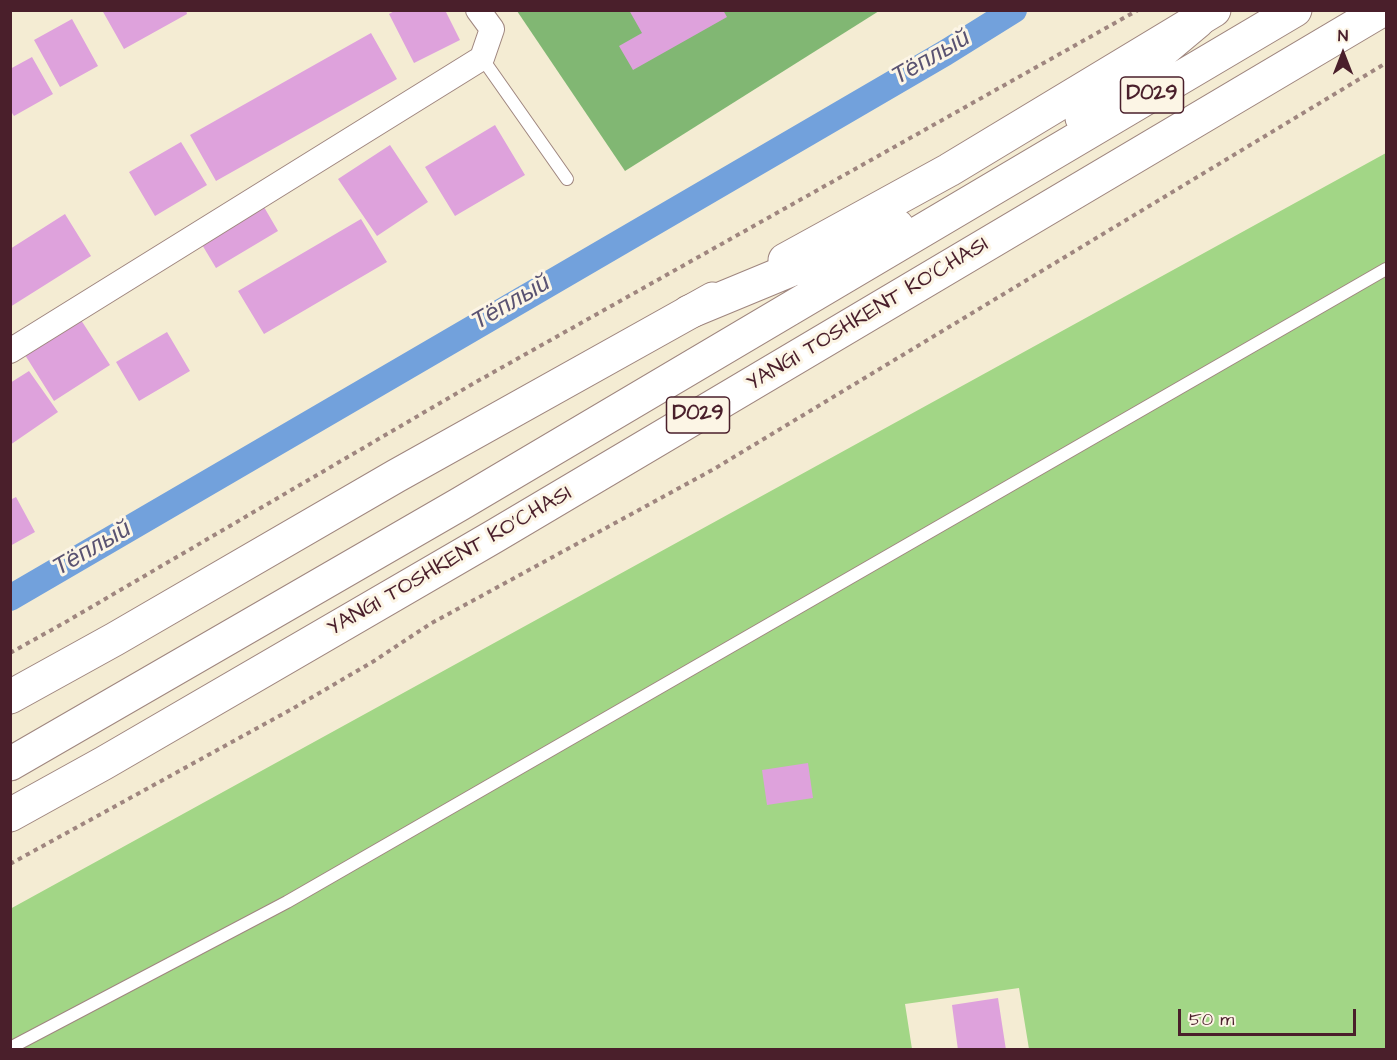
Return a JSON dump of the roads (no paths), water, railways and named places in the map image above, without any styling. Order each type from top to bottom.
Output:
[{"type":"main road","name":"YANGI TOSHKENT KO‘CHASI","points":[[10,764],[450,510],[1295,10]]},
{"type":"main road","name":"YANGI TOSHKENT KO‘CHASI","points":[[10,815],[104,763],[493,537],[1382,10]]},
{"type":"main road","points":[[689,312],[1009,180],[1206,16]]},
{"type":"main road","points":[[10,697],[116,639],[396,476],[949,170],[1206,16]]},
{"type":"street","points":[[10,351],[482,58],[492,30],[478,10]]},
{"type":"lane","points":[[482,58],[567,178]]},
{"type":"lane","points":[[10,1048],[287,902],[1386,269]]},
{"type":"waterway","name":"Тёплый","points":[[10,598],[945,53],[1014,10]]}]
